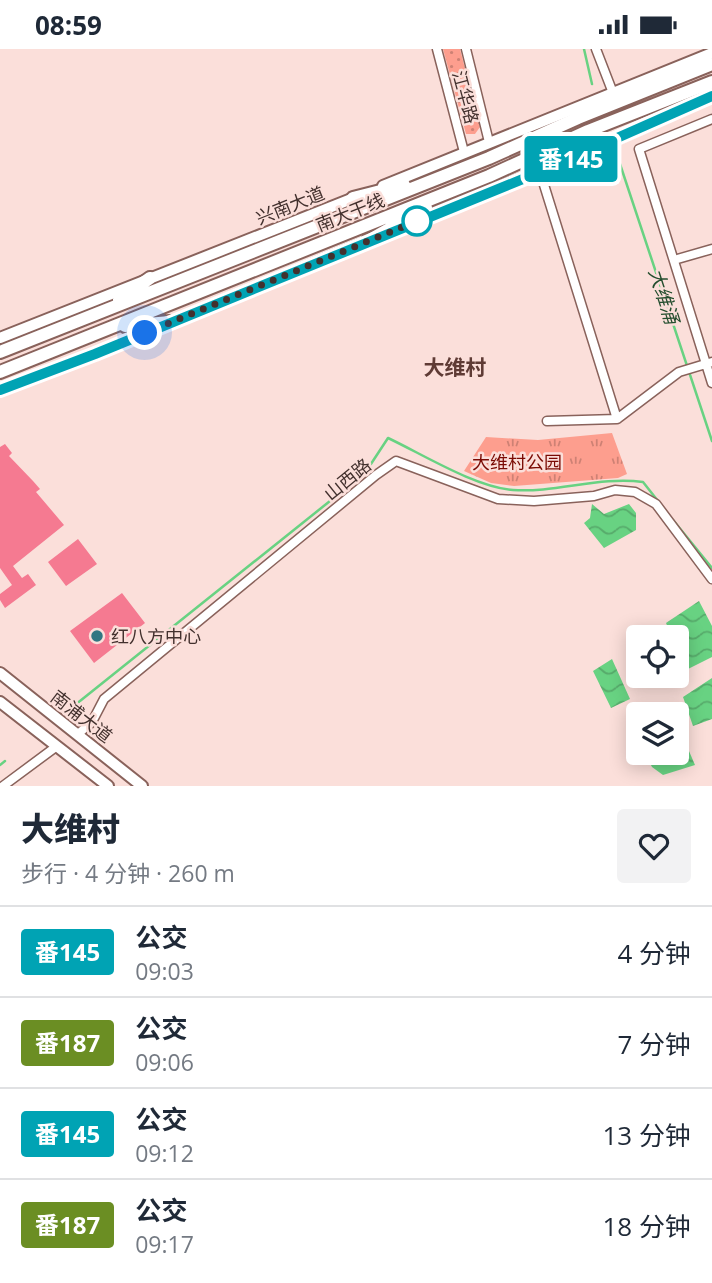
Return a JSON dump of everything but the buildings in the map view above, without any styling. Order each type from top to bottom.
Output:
[{"type":"highway","name":"南大干线","points":[[0,352],[466,168],[578,118],[712,64]]},
{"type":"highway","name":"南大干线","points":[[0,372],[470,184],[588,131],[712,82]]},
{"type":"highway","points":[[354,198],[466,168]]},
{"type":"highway","points":[[368,241],[470,184]]},
{"type":"highway","points":[[105,311],[150,278]]},
{"type":"highway","points":[[111,327],[170,322]]},
{"type":"main road","points":[[608,95],[712,53]]},
{"type":"main road","name":"兴南大道","points":[[0,338],[608,95]]},
{"type":"main road","points":[[0,390],[95,354],[540,172],[712,96]]},
{"type":"main road","name":"南浦大道","points":[[0,673],[143,786]]},
{"type":"main road","points":[[0,702],[107,786]]},
{"type":"street","name":"江华路","points":[[437,49],[464,152]]},
{"type":"street","points":[[466,49],[489,142]]},
{"type":"street","points":[[596,49],[608,95]]},
{"type":"street","points":[[712,119],[639,149],[709,362],[712,383]]},
{"type":"street","points":[[540,172],[617,419]]},
{"type":"street","points":[[674,260],[712,249]]},
{"type":"street","points":[[547,421],[617,419],[679,372],[709,362]]},
{"type":"street","name":"山西路","points":[[78,734],[92,722],[104,699],[396,461],[498,499],[534,501],[594,496],[615,491],[635,492],[656,505],[712,579]]},
{"type":"street","points":[[3,786],[57,746]]},
{"type":"green space","points":[[443,49],[460,49],[480,127],[475,134],[466,134]]},
{"type":"green space","name":"大维村公园","points":[[612,433],[627,474],[618,478],[514,486],[491,483],[464,471],[486,437],[538,440]]},
{"type":"water","points":[[592,504],[604,514],[629,504],[636,513],[636,530],[604,548],[584,523],[590,518]]},
{"type":"water","points":[[699,601],[712,626],[712,657],[689,668],[689,625],[666,623]]},
{"type":"water","points":[[612,659],[630,699],[611,708],[593,671]]},
{"type":"water","points":[[712,678],[712,719],[693,726],[689,702],[685,702],[683,697]]},
{"type":"water","points":[[689,751],[695,765],[663,775],[651,765],[689,765]]},
{"type":"waterway","name":"大维涌","points":[[584,49],[592,84]]},
{"type":"waterway","name":"大维涌","points":[[616,152],[712,441]]},
{"type":"waterway","points":[[75,705],[365,473],[388,438],[466,477],[498,488],[529,490],[611,481],[643,482],[658,501]]},
{"type":"waterway","points":[[673,520],[712,568]]},
{"type":"waterway","points":[[0,765],[5,761]]},
{"type":"bus line","name":"番145","points":[[0,390],[95,354],[540,172],[712,96]]},
{"type":"place","name":"红八方中心","points":[[97,636]]},
{"type":"district","name":"大维村","points":[[455,367]]},
{"type":"route","points":[[145,333],[417,221]]}]
